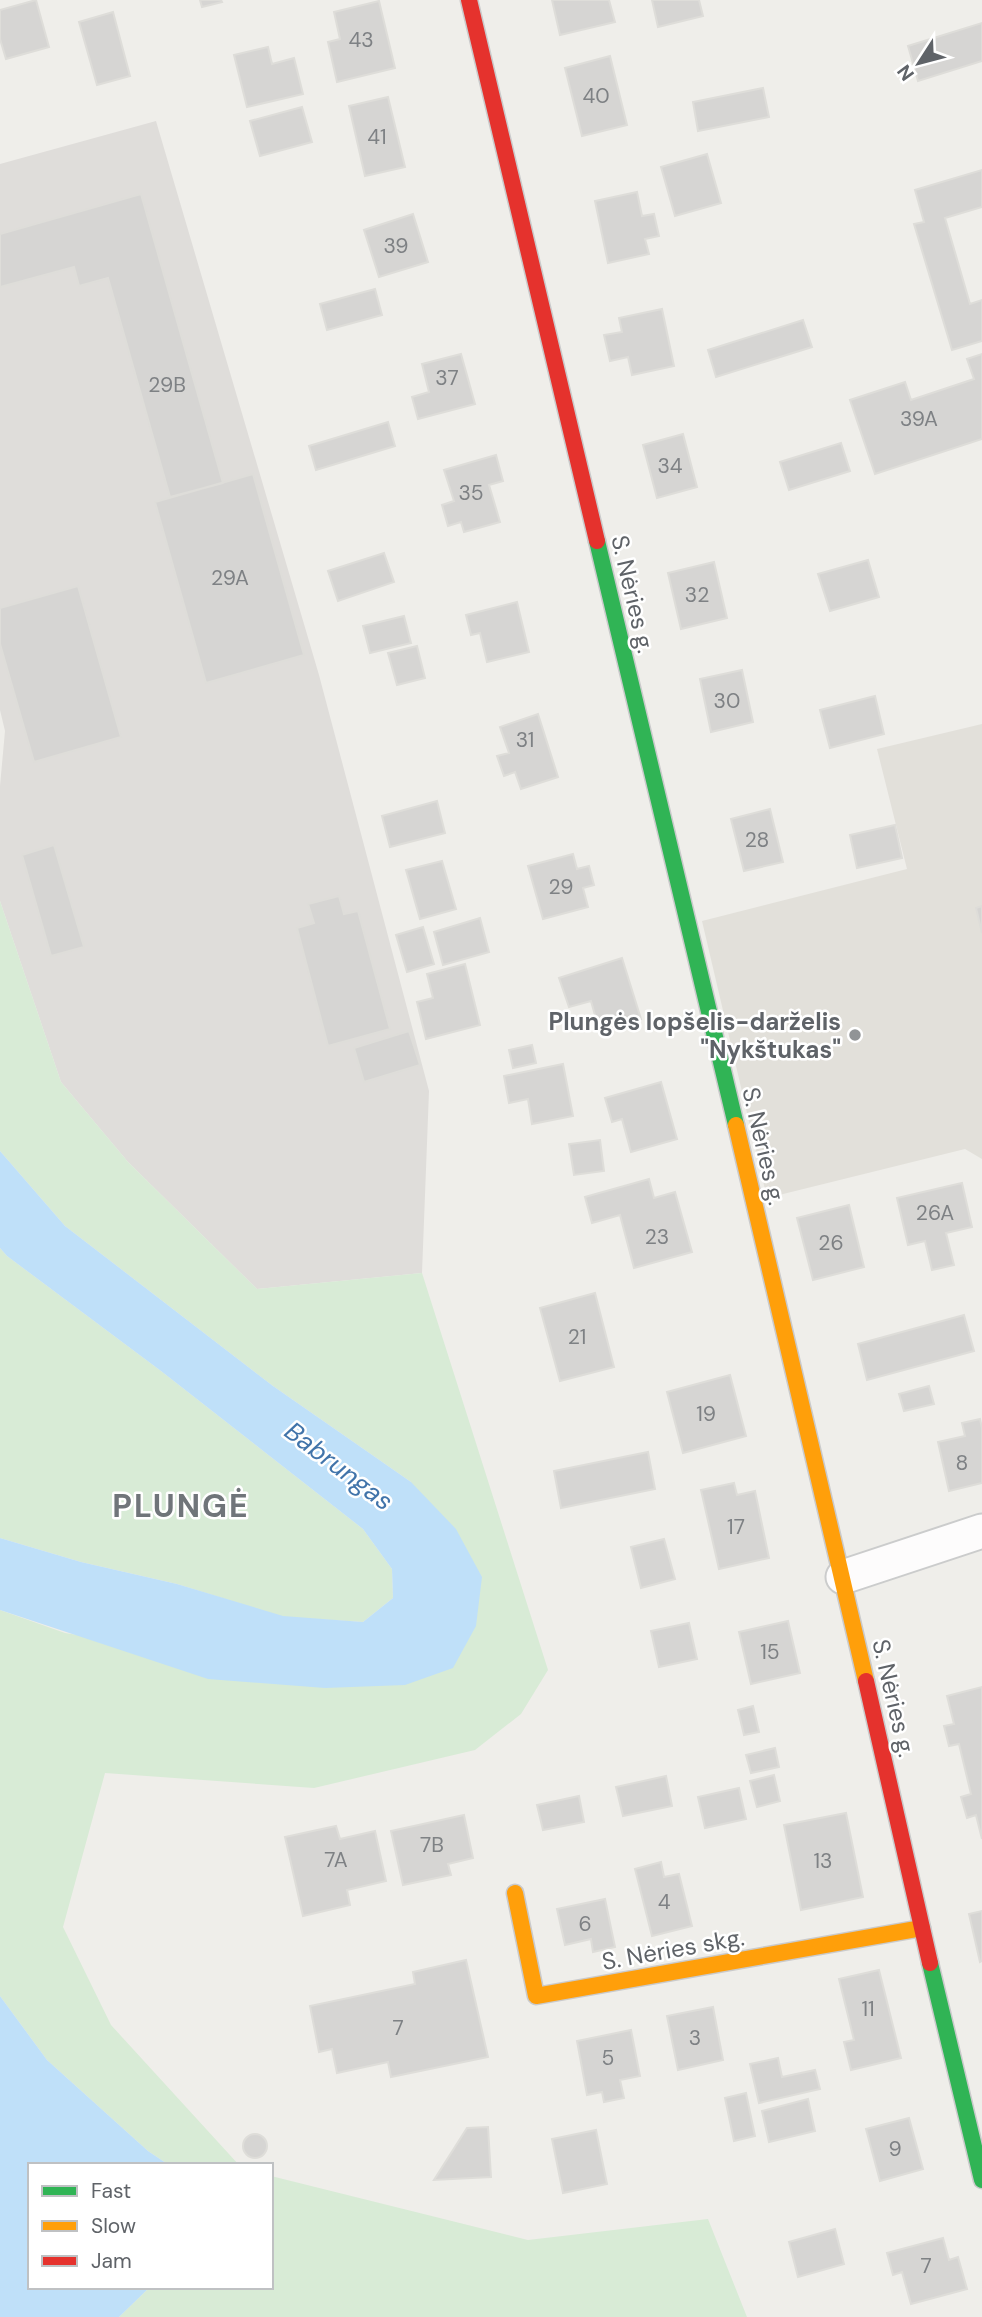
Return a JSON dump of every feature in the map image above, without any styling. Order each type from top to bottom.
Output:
[{"type":"street","name":"S. Nėries g.","points":[[469,0],[843,1577],[982,2180]]},
{"type":"street","points":[[843,1577],[982,1531]]},
{"type":"street","name":"S. Nėries skg.","points":[[515,1893],[536,1996],[922,1928]]},
{"type":"shaded area","points":[[156,121],[319,675],[429,1091],[422,1273],[257,1289],[128,1162],[61,1082],[0,901],[0,786],[5,731],[0,710],[0,164]]},
{"type":"shaded area","name":"Plungės lopšelis-darželis \"Nykštukas\"","points":[[982,724],[982,1159],[965,1149],[767,1198],[702,921],[907,869],[877,749]]},
{"type":"green space","points":[[0,901],[61,1082],[128,1162],[257,1289],[422,1273],[548,1670],[521,1714],[475,1750],[314,1788],[105,1773],[63,1927],[111,2025],[237,2163],[166,2163],[148,2151],[47,2060],[0,1996],[0,1610],[65,1633],[405,1685],[411,1482],[273,1386],[65,1226],[0,1151]]},
{"type":"green space","points":[[0,1248],[363,1529],[392,1569],[393,1598],[363,1622],[283,1617],[177,1584],[81,1562],[0,1538]]},
{"type":"green space","points":[[273,2176],[528,2240],[708,2219],[747,2317],[119,2317],[148,2289],[273,2289]]},
{"type":"water","name":"Babrungas","points":[[0,1151],[65,1226],[273,1386],[411,1482],[456,1529],[482,1577],[476,1626],[453,1668],[405,1685],[325,1688],[208,1679],[0,1610],[0,1538],[81,1562],[177,1584],[283,1616],[363,1622],[393,1598],[392,1569],[363,1529],[161,1371],[7,1256],[0,1248]]},
{"type":"water","points":[[0,1996],[47,2060],[148,2151],[166,2163],[28,2163],[28,2289],[148,2289],[119,2317],[0,2317]]},
{"type":"building","points":[[36,0],[49,47],[6,59],[0,39],[0,10]]},
{"type":"building","points":[[200,0],[221,0],[222,2],[202,7]]},
{"type":"building","points":[[552,0],[609,0],[615,22],[560,35]]},
{"type":"building","points":[[652,0],[699,0],[703,16],[658,27]]},
{"type":"building","points":[[379,1],[395,68],[337,82],[328,42],[340,39],[334,12]]},
{"type":"building","points":[[113,12],[130,76],[97,85],[79,22]]},
{"type":"building","points":[[982,23],[982,61],[918,81],[908,46]]},
{"type":"building","points":[[268,47],[272,64],[294,58],[303,94],[247,107],[234,55]]},
{"type":"building","points":[[610,56],[627,125],[582,136],[565,68]]},
{"type":"building","points":[[763,88],[769,117],[698,131],[693,102]]},
{"type":"building","points":[[388,97],[405,167],[365,176],[349,106]]},
{"type":"building","points":[[302,107],[312,142],[260,156],[250,121]]},
{"type":"building","points":[[707,154],[721,203],[675,216],[661,167]]},
{"type":"building","points":[[982,170],[982,207],[945,218],[970,304],[982,300],[982,341],[952,350],[914,224],[924,222],[915,190]]},
{"type":"building","points":[[637,192],[642,216],[654,214],[659,236],[645,239],[649,254],[608,263],[595,201]]},
{"type":"building","points":[[141,194],[223,483],[170,497],[108,278],[79,286],[74,267],[0,287],[0,234]]},
{"type":"building","points":[[413,214],[428,262],[379,277],[364,230]]},
{"type":"building","points":[[375,289],[382,315],[327,330],[320,304]]},
{"type":"building","points":[[662,309],[674,366],[632,375],[628,357],[610,361],[604,335],[622,332],[619,318]]},
{"type":"building","points":[[803,320],[812,347],[716,377],[708,350]]},
{"type":"building","points":[[461,354],[475,404],[418,419],[412,397],[429,392],[422,364]]},
{"type":"building","points":[[982,354],[982,439],[875,474],[850,400],[905,382],[911,400],[974,379],[967,359]]},
{"type":"building","points":[[388,422],[395,446],[316,470],[309,446]]},
{"type":"building","points":[[683,434],[697,487],[657,498],[643,445]]},
{"type":"building","points":[[841,443],[850,471],[789,490],[780,462]]},
{"type":"building","points":[[496,455],[503,481],[489,485],[500,522],[464,532],[461,522],[448,526],[442,505],[454,501],[444,470]]},
{"type":"building","points":[[253,474],[304,655],[206,683],[155,502]]},
{"type":"building","points":[[384,553],[394,582],[338,601],[328,571]]},
{"type":"building","points":[[868,560],[879,597],[830,611],[818,574]]},
{"type":"building","points":[[714,562],[727,618],[681,629],[668,573]]},
{"type":"building","points":[[78,586],[121,737],[34,762],[0,644],[0,608]]},
{"type":"building","points":[[517,602],[529,652],[487,662],[480,633],[471,635],[466,615]]},
{"type":"building","points":[[404,616],[411,643],[370,653],[363,626]]},
{"type":"building","points":[[417,646],[425,678],[397,685],[388,653]]},
{"type":"building","points":[[742,670],[753,722],[711,732],[700,679]]},
{"type":"building","points":[[875,696],[884,734],[830,748],[820,710]]},
{"type":"building","points":[[538,714],[558,777],[521,789],[515,772],[504,776],[497,756],[509,753],[500,727]]},
{"type":"building","points":[[437,801],[445,833],[390,847],[382,816]]},
{"type":"building","points":[[770,809],[783,862],[744,871],[731,819]]},
{"type":"building","points":[[895,825],[902,858],[857,868],[850,835]]},
{"type":"building","points":[[54,845],[84,947],[51,956],[22,855]]},
{"type":"building","points":[[573,854],[577,869],[589,866],[594,885],[583,888],[588,907],[543,919],[528,866]]},
{"type":"building","points":[[442,861],[456,909],[420,919],[406,870]]},
{"type":"building","points":[[339,896],[344,914],[358,911],[390,1029],[328,1046],[297,928],[314,923],[308,904]]},
{"type":"building","points":[[982,906],[982,933],[976,908]]},
{"type":"building","points":[[480,918],[489,952],[443,965],[434,932]]},
{"type":"building","points":[[423,927],[434,964],[407,972],[396,935]]},
{"type":"building","points":[[622,958],[641,1019],[600,1033],[591,1001],[569,1007],[559,978]]},
{"type":"building","points":[[465,964],[480,1025],[426,1039],[417,1002],[433,998],[427,974]]},
{"type":"building","points":[[409,1031],[420,1065],[364,1082],[354,1048]]},
{"type":"building","points":[[532,1045],[536,1063],[513,1068],[509,1050]]},
{"type":"building","points":[[563,1064],[573,1116],[532,1124],[528,1099],[509,1103],[504,1076]]},
{"type":"building","points":[[661,1082],[677,1139],[631,1152],[622,1119],[612,1122],[605,1098]]},
{"type":"building","points":[[600,1140],[604,1171],[574,1175],[569,1144]]},
{"type":"building","points":[[649,1179],[654,1198],[675,1192],[692,1252],[634,1268],[620,1215],[592,1223],[585,1197]]},
{"type":"building","points":[[962,1183],[972,1227],[946,1233],[954,1265],[932,1270],[925,1241],[908,1245],[897,1198]]},
{"type":"building","points":[[849,1205],[864,1267],[813,1280],[797,1218]]},
{"type":"building","points":[[595,1293],[614,1367],[560,1381],[540,1308]]},
{"type":"building","points":[[964,1315],[974,1351],[867,1380],[858,1344]]},
{"type":"building","points":[[730,1375],[746,1436],[683,1453],[667,1392]]},
{"type":"building","points":[[929,1386],[934,1404],[904,1411],[899,1394]]},
{"type":"building","points":[[980,1419],[982,1483],[949,1491],[938,1442],[965,1436],[962,1423]]},
{"type":"building","points":[[648,1452],[655,1489],[561,1508],[554,1471]]},
{"type":"building","points":[[734,1483],[737,1495],[755,1491],[769,1558],[719,1569],[701,1490]]},
{"type":"building","points":[[664,1539],[675,1579],[641,1588],[631,1547]]},
{"type":"building","points":[[788,1621],[800,1673],[751,1684],[739,1632]]},
{"type":"building","points":[[689,1623],[697,1659],[659,1667],[651,1631]]},
{"type":"building","points":[[982,1687],[982,1839],[976,1815],[967,1818],[961,1797],[971,1794],[959,1744],[949,1746],[944,1726],[954,1724],[947,1696]]},
{"type":"building","points":[[753,1706],[759,1732],[744,1735],[738,1710]]},
{"type":"building","points":[[775,1748],[779,1767],[751,1773],[746,1755]]},
{"type":"building","points":[[774,1775],[780,1801],[757,1807],[750,1781]]},
{"type":"building","points":[[666,1776],[672,1806],[623,1816],[616,1787]]},
{"type":"building","points":[[739,1788],[746,1819],[705,1828],[698,1797]]},
{"type":"building","points":[[579,1796],[584,1822],[543,1830],[537,1805]]},
{"type":"building","points":[[846,1813],[863,1897],[801,1910],[784,1825]]},
{"type":"building","points":[[464,1815],[473,1858],[448,1864],[451,1875],[403,1885],[391,1831]]},
{"type":"building","points":[[336,1826],[340,1839],[375,1831],[386,1881],[347,1890],[350,1905],[303,1916],[285,1837]]},
{"type":"building","points":[[661,1862],[664,1877],[679,1874],[692,1926],[652,1936],[635,1869]]},
{"type":"building","points":[[605,1899],[615,1947],[593,1952],[591,1939],[565,1945],[557,1909]]},
{"type":"building","points":[[982,1911],[982,1961],[980,1962],[969,1914]]},
{"type":"building","points":[[466,1960],[488,2057],[391,2077],[388,2062],[337,2073],[332,2049],[319,2052],[310,2006],[415,1984],[413,1972]]},
{"type":"building","points":[[879,1970],[901,2058],[851,2070],[844,2042],[854,2040],[839,1979]]},
{"type":"building","points":[[713,2007],[723,2060],[678,2070],[667,2016]]},
{"type":"building","points":[[631,2030],[640,2076],[620,2080],[624,2098],[604,2102],[602,2092],[587,2095],[577,2041]]},
{"type":"building","points":[[778,2058],[782,2077],[815,2070],[820,2089],[759,2103],[750,2064]]},
{"type":"building","points":[[746,2093],[755,2136],[734,2141],[725,2098]]},
{"type":"building","points":[[808,2099],[815,2131],[769,2142],[762,2111]]},
{"type":"building","points":[[909,2118],[923,2169],[880,2181],[866,2129]]},
{"type":"building","points":[[488,2127],[491,2177],[434,2180],[467,2128]]},
{"type":"building","points":[[596,2130],[607,2184],[563,2193],[552,2139]]},
{"type":"building","points":[[255,2134],[264,2137],[267,2146],[264,2155],[255,2158],[246,2155],[243,2146],[246,2137]]},
{"type":"building","points":[[835,2229],[844,2264],[798,2277],[789,2242]]},
{"type":"building","points":[[943,2238],[949,2260],[958,2257],[967,2289],[911,2304],[902,2272],[893,2275],[887,2253]]},
{"type":"traffic: fast","points":[[597,541],[736,1125]]},
{"type":"traffic: fast","points":[[930,1963],[982,2180]]},
{"type":"traffic: slow","points":[[736,1125],[866,1681]]},
{"type":"traffic: slow","points":[[515,1893],[536,1996],[922,1928]]},
{"type":"traffic: jam","points":[[469,0],[597,541]]},
{"type":"traffic: jam","points":[[866,1681],[930,1963]]},
{"type":"place","name":"Plungės lopšelis-darželis \"Nykštukas\"","points":[[855,1035]]},
{"type":"district","name":"PLUNGĖ","points":[[181,1506]]}]
